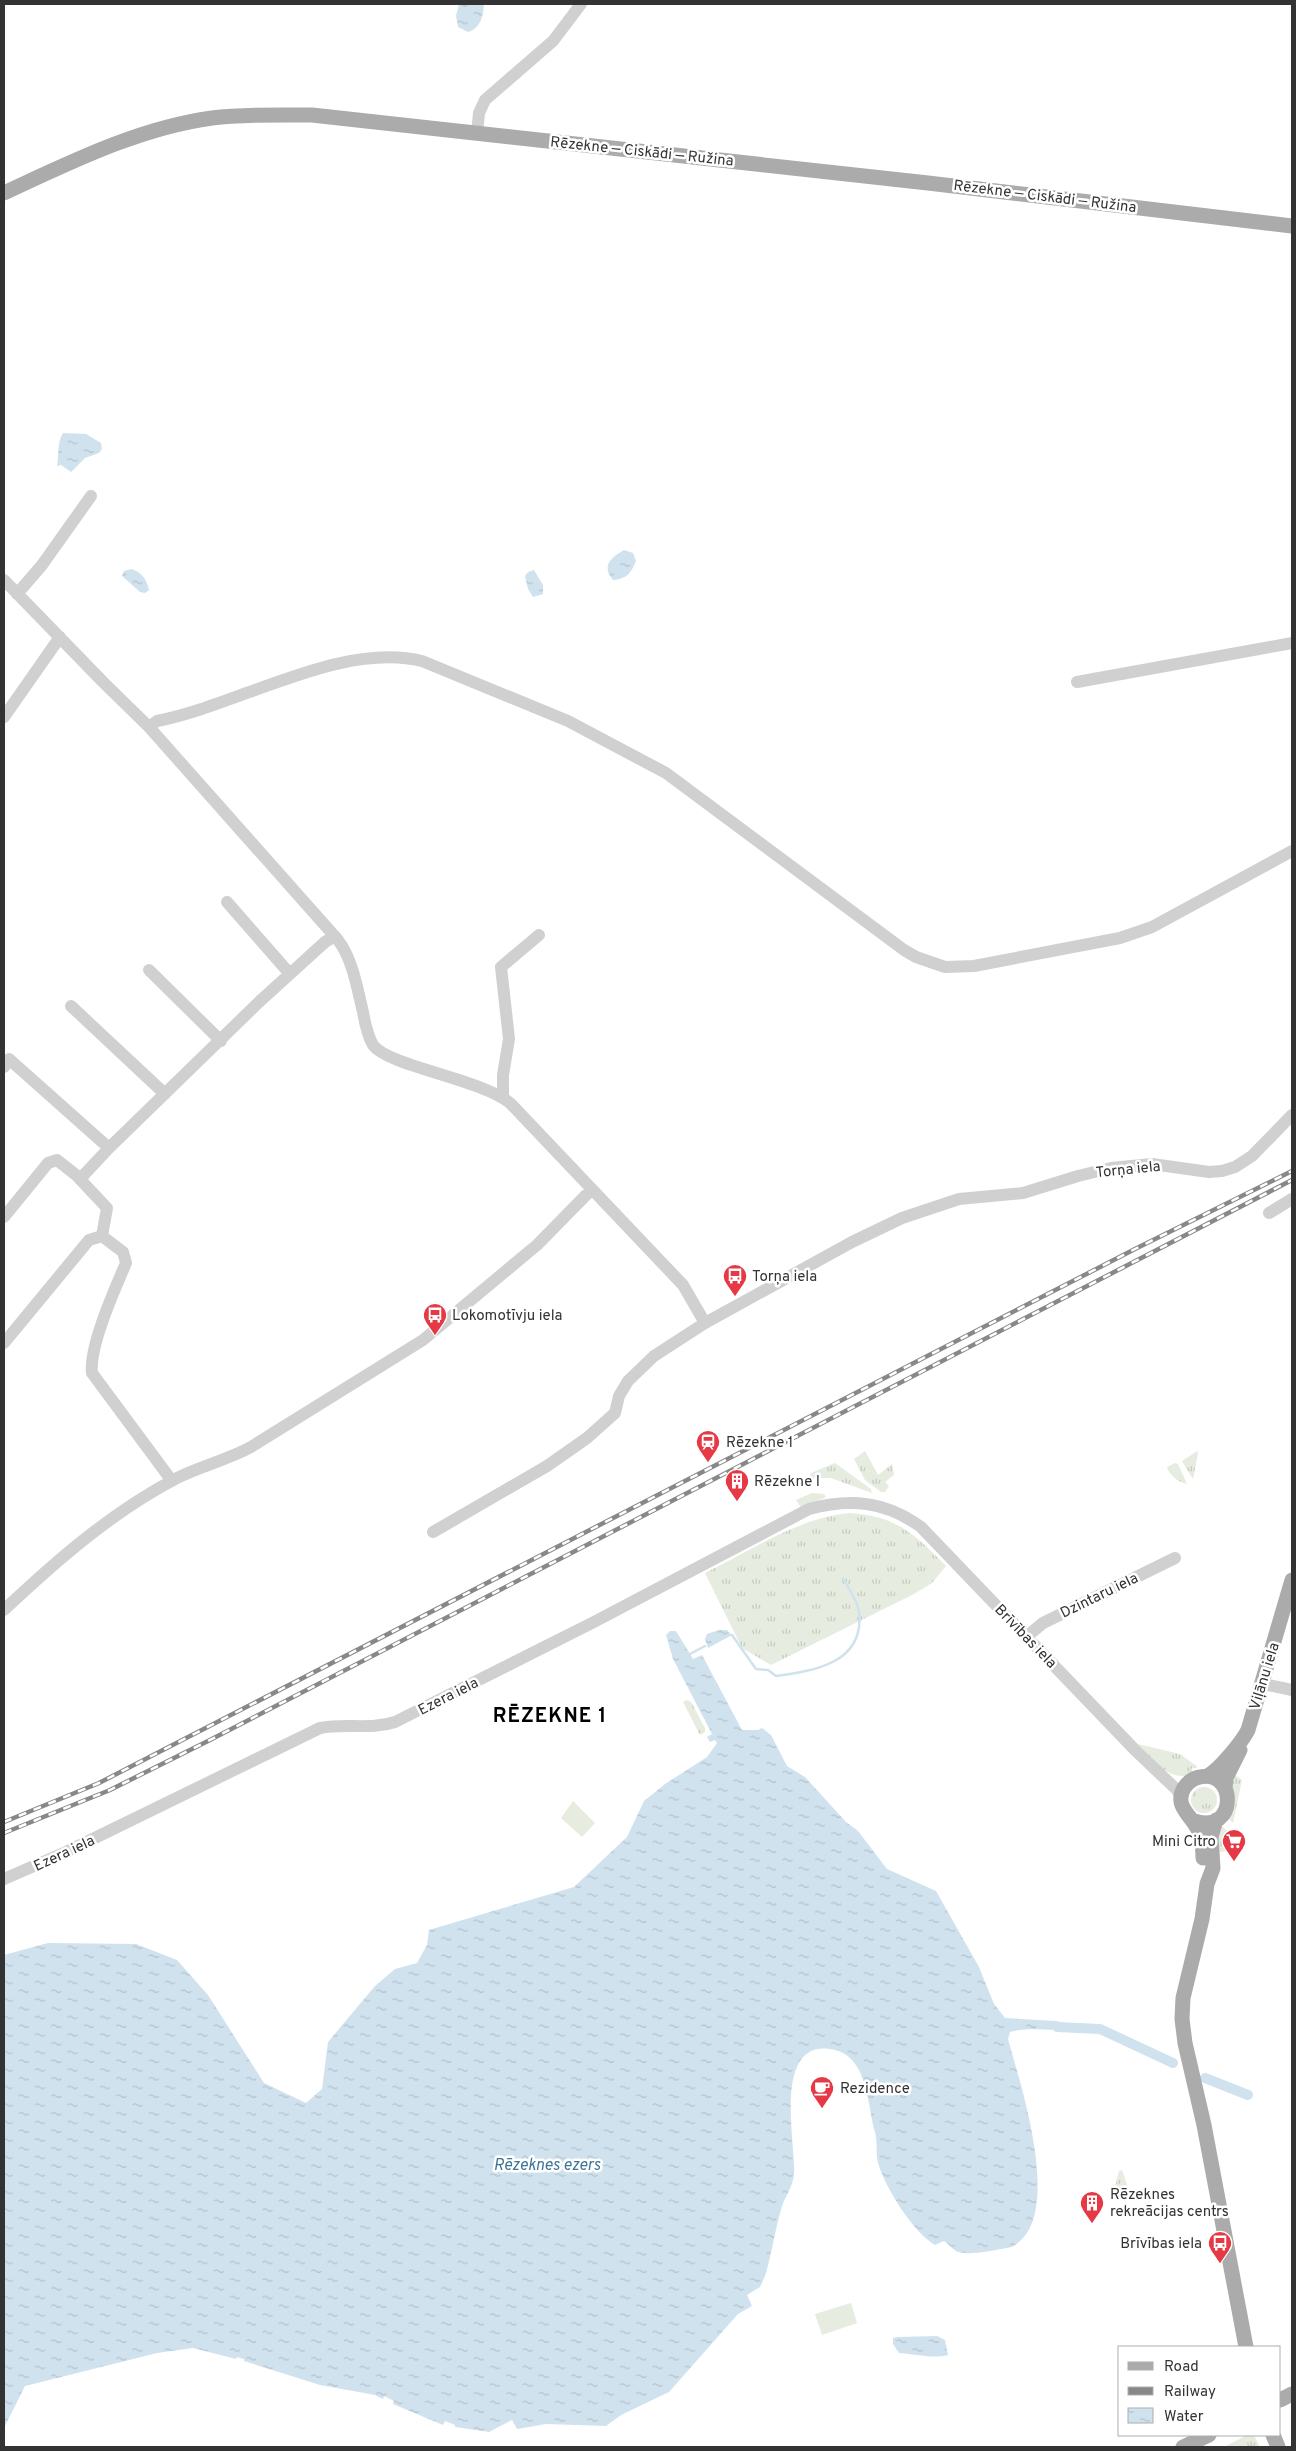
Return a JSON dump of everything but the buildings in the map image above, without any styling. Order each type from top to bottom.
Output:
[{"type":"main road","name":"Rēzekne — Ciskādi — Ružina","points":[[4,193],[130,138],[176,125],[213,118],[262,114],[312,115],[946,185],[1292,226]]},
{"type":"main road","name":"Viļānu iela","points":[[1241,1742],[1248,1730],[1263,1684],[1292,1580]]},
{"type":"main road","points":[[1207,1884],[1201,1839],[1194,1821],[1184,1811],[1181,1797],[1185,1786],[1216,1771],[1241,1742]]},
{"type":"main road","points":[[1225,1788],[1241,1742]]},
{"type":"main road","points":[[1200,1778],[1215,1779],[1225,1788],[1227,1807],[1216,1820],[1211,1838],[1213,1868],[1207,1884],[1202,1919],[1184,1998],[1182,2019],[1246,2346]]},
{"type":"main road","points":[[1194,1821],[1209,1823],[1216,1820]]},
{"type":"main road","points":[[1182,2447],[1207,2436]]},
{"type":"street","points":[[477,133],[478,113],[485,100],[553,41],[580,4]]},
{"type":"street","points":[[17,594],[42,564],[91,496]]},
{"type":"street","points":[[4,580],[150,727],[335,936],[347,955],[370,1038],[378,1050],[385,1055],[456,1078],[503,1097],[517,1109],[683,1285],[705,1324]]},
{"type":"street","points":[[4,717],[60,638]]},
{"type":"street","points":[[1077,682],[1292,642]]},
{"type":"street","points":[[150,727],[157,721],[323,668],[374,658],[403,657],[422,661],[568,721],[666,773],[904,950],[916,957],[945,967],[974,966],[1120,938],[1152,927],[1292,852]]},
{"type":"street","points":[[227,902],[290,974]]},
{"type":"street","points":[[503,1097],[503,1075],[509,1039],[501,967],[539,935]]},
{"type":"street","points":[[80,1179],[109,1148],[290,974],[335,936]]},
{"type":"street","points":[[148,970],[221,1041]]},
{"type":"street","points":[[71,1006],[165,1094]]},
{"type":"street","points":[[4,1067],[9,1060],[109,1148]]},
{"type":"street","name":"Torņa iela","points":[[432,1532],[548,1466],[587,1438],[615,1413],[619,1396],[637,1371],[654,1356],[705,1324],[852,1242],[928,1208],[959,1199],[1023,1193],[1111,1168],[1152,1164],[1209,1172],[1222,1171],[1235,1167],[1252,1156],[1292,1114]]},
{"type":"street","points":[[4,1217],[51,1161],[61,1161],[107,1208],[102,1236]]},
{"type":"street","points":[[4,1610],[70,1549],[124,1511],[172,1481],[251,1447],[423,1340],[537,1245],[592,1189]]},
{"type":"street","points":[[1269,1213],[1292,1198]]},
{"type":"street","points":[[102,1236],[123,1252],[126,1263],[95,1349],[92,1373],[172,1481]]},
{"type":"street","points":[[4,1342],[85,1243],[102,1236]]},
{"type":"street","name":"Ezera iela","points":[[4,1880],[66,1852],[320,1728],[334,1725],[376,1727],[395,1722],[592,1623],[809,1509],[829,1504],[850,1502],[869,1503],[886,1508]]},
{"type":"street","name":"Brīvības iela","points":[[886,1508],[921,1527],[1160,1773],[1181,1797]]},
{"type":"street","name":"Dzintaru iela","points":[[1026,1637],[1043,1623],[1175,1558]]},
{"type":"street","points":[[1263,1684],[1292,1690]]},
{"type":"street","points":[[1160,1773],[1180,1780],[1200,1778]]},
{"type":"green space","points":[[865,1451],[878,1475],[892,1464],[894,1475],[885,1482],[889,1486],[885,1492],[881,1492],[865,1480],[854,1459]]},
{"type":"green space","points":[[1197,1451],[1198,1453],[1193,1479],[1182,1461]]},
{"type":"green space","points":[[835,1463],[871,1489],[872,1493],[831,1478],[809,1478],[811,1473]]},
{"type":"green space","points":[[1175,1463],[1178,1464],[1187,1484],[1174,1478],[1168,1470],[1167,1467]]},
{"type":"green space","points":[[812,1493],[824,1494],[826,1497],[801,1508],[796,1500]]},
{"type":"green space","points":[[850,1513],[880,1518],[904,1529],[946,1566],[932,1583],[914,1594],[771,1665],[742,1648],[705,1573],[757,1545],[794,1528],[831,1516]]},
{"type":"green space","points":[[687,1700],[691,1702],[705,1728],[705,1732],[700,1735],[683,1702]]},
{"type":"green space","points":[[1138,1744],[1180,1754],[1198,1767],[1191,1769],[1193,1774],[1185,1776],[1169,1773],[1155,1763]]},
{"type":"green space","points":[[1232,1773],[1242,1780],[1233,1823],[1227,1817]]},
{"type":"green space","points":[[1204,1787],[1213,1791],[1217,1800],[1213,1809],[1204,1813],[1195,1809],[1191,1800],[1195,1791]]},
{"type":"green space","points":[[573,1801],[595,1823],[582,1837],[561,1818]]},
{"type":"green space","points":[[1221,1826],[1232,1834],[1226,1851],[1215,1853],[1215,1830]]},
{"type":"green space","points":[[1122,2170],[1130,2193],[1127,2196],[1119,2193],[1115,2187],[1119,2171]]},
{"type":"green space","points":[[851,2303],[857,2323],[822,2335],[815,2314]]},
{"type":"green space","points":[[1245,2436],[1254,2436],[1260,2447],[1224,2447]]},
{"type":"water","points":[[459,4],[484,4],[479,25],[468,32],[458,27],[456,16]]},
{"type":"water","points":[[63,433],[86,434],[101,443],[102,449],[99,453],[85,458],[71,472],[61,465],[57,466],[59,445]]},
{"type":"water","points":[[624,550],[633,553],[636,561],[628,575],[613,580],[609,575],[609,562]]},
{"type":"water","points":[[131,569],[141,574],[145,579],[149,590],[145,593],[140,592],[122,576],[124,571]]},
{"type":"water","points":[[534,570],[543,585],[543,594],[533,597],[528,589],[525,576],[528,572]]},
{"type":"water","points":[[719,1630],[727,1630],[732,1635],[708,1648],[705,1639],[707,1634]]},
{"type":"water","name":"Rēzeknes ezers","points":[[670,1631],[676,1631],[693,1659],[702,1655],[742,1730],[758,1730],[762,1728],[771,1735],[787,1766],[805,1777],[846,1822],[858,1831],[887,1869],[936,1891],[979,1967],[994,2004],[1005,2018],[1056,2021],[1069,2024],[1069,2029],[1017,2030],[1010,2032],[1008,2039],[1021,2085],[1034,2147],[1037,2178],[1036,2206],[1029,2229],[1012,2247],[978,2253],[960,2252],[954,2250],[944,2241],[935,2245],[927,2239],[918,2231],[902,2210],[883,2176],[878,2162],[876,2136],[867,2094],[859,2070],[852,2060],[843,2053],[830,2049],[812,2051],[800,2061],[794,2077],[791,2097],[791,2119],[794,2174],[777,2223],[765,2276],[760,2287],[747,2295],[752,2306],[738,2314],[669,2392],[621,2415],[606,2426],[546,2424],[517,2429],[512,2420],[489,2432],[455,2427],[455,2425],[445,2421],[443,2425],[393,2404],[394,2401],[384,2396],[383,2399],[375,2395],[320,2385],[244,2361],[244,2359],[237,2357],[236,2359],[193,2348],[157,2353],[25,2386],[4,2428],[4,1955],[48,1943],[136,1944],[177,1960],[208,1995],[264,2083],[306,2103],[322,2089],[328,2042],[375,1986],[395,1969],[417,1963],[427,1945],[429,1930],[574,1887],[627,1837],[644,1801],[665,1784],[707,1757],[717,1743],[715,1740],[710,1742],[707,1737],[712,1734],[673,1659],[666,1635]]},
{"type":"water","points":[[937,2336],[945,2340],[948,2355],[930,2356],[899,2353],[893,2344],[893,2338],[898,2337]]},
{"type":"waterway","points":[[732,1635],[756,1669],[768,1670],[776,1676],[806,1671],[834,1661],[854,1643],[859,1629],[858,1608],[843,1578]]},
{"type":"waterway","points":[[690,1654],[705,1646]]},
{"type":"waterway","points":[[1057,2027],[1100,2029],[1173,2063]]},
{"type":"waterway","points":[[1205,2078],[1248,2095]]},
{"type":"railway","points":[[4,1822],[99,1783],[1135,1249],[1292,1171]]},
{"type":"railway","points":[[4,1833],[110,1790],[208,1741],[1292,1180]]},
{"type":"place","name":"Torņa iela","points":[[735,1297]]},
{"type":"place","name":"Lokomotīvju iela","points":[[435,1336]]},
{"type":"place","name":"Rēzekne 1","points":[[708,1463]]},
{"type":"place","name":"Rēzekne I","points":[[737,1502]]},
{"type":"place","name":"Mini Citro","points":[[1234,1862]]},
{"type":"place","name":"Rezidence","points":[[822,2109]]},
{"type":"place","name":"Rēzeknes rekreācijas centrs","points":[[1092,2224]]},
{"type":"place","name":"Brīvības iela","points":[[1220,2264]]},
{"type":"district","name":"RĒZEKNE 1","points":[[550,1715]]}]
